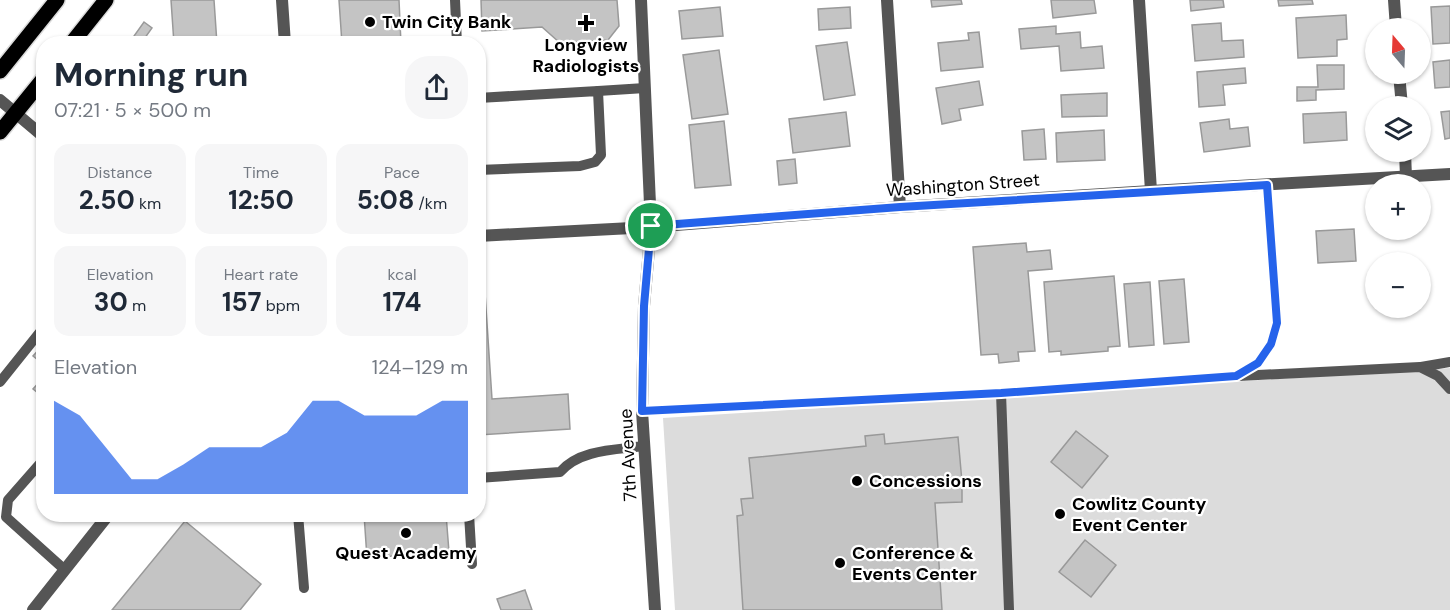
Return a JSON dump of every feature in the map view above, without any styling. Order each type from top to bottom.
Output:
[{"type":"main road","points":[[0,71],[57,0]]},
{"type":"main road","points":[[77,36],[106,0]]},
{"type":"main road","points":[[0,132],[36,88]]},
{"type":"street","points":[[282,0],[284,36]]},
{"type":"street","name":"7th Avenue","points":[[641,0],[651,226],[644,306],[642,411],[655,610]]},
{"type":"street","points":[[887,0],[900,207]]},
{"type":"street","points":[[1139,0],[1151,191]]},
{"type":"street","points":[[1394,0],[1395,18]]},
{"type":"street","points":[[0,100],[36,130]]},
{"type":"street","name":"Washington Street","points":[[1431,175],[1450,174]]},
{"type":"street","name":"Washington Street","points":[[486,236],[651,226],[900,207],[1365,179]]},
{"type":"street","points":[[33,610],[104,522]]},
{"type":"lane","points":[[455,0],[457,36]]},
{"type":"lane","points":[[486,98],[645,88]]},
{"type":"lane","points":[[486,170],[580,166],[595,162],[601,155],[598,91]]},
{"type":"lane","points":[[1236,376],[1258,363],[1271,344],[1277,323],[1267,185]]},
{"type":"lane","points":[[0,382],[36,337]]},
{"type":"lane","points":[[642,411],[1001,393],[1236,376],[1420,367],[1450,362]]},
{"type":"lane","points":[[1420,367],[1438,376],[1450,389]]},
{"type":"lane","points":[[1001,393],[1009,610]]},
{"type":"lane","points":[[486,477],[560,472],[567,464],[585,455],[644,446]]},
{"type":"lane","points":[[36,468],[8,500],[6,517],[65,570]]},
{"type":"lane","points":[[299,522],[304,588]]},
{"type":"lane","points":[[469,522],[472,564]]},
{"type":"shaded area","name":"Cowlitz County Event Center","points":[[1450,368],[1450,610],[675,610],[663,418]]},
{"type":"building","points":[[171,0],[214,0],[216,36],[173,36]]},
{"type":"building","name":"Twin City Bank","points":[[339,0],[399,0],[401,36],[341,36]]},
{"type":"building","points":[[481,0],[617,0],[619,26],[608,40],[560,43],[542,27],[482,31]]},
{"type":"building","points":[[931,0],[961,0],[962,4],[932,7]]},
{"type":"building","points":[[1051,0],[1094,0],[1096,13],[1053,18]]},
{"type":"building","points":[[1190,0],[1223,0],[1224,7],[1191,11]]},
{"type":"building","points":[[1278,0],[1312,0],[1313,4],[1279,6]]},
{"type":"building","points":[[1450,6],[1450,43],[1433,44],[1431,7]]},
{"type":"building","points":[[720,7],[723,36],[682,39],[679,11]]},
{"type":"building","points":[[850,7],[851,28],[819,30],[818,9]]},
{"type":"building","points":[[1346,15],[1347,39],[1337,40],[1337,56],[1298,58],[1296,18]]},
{"type":"building","points":[[144,22],[152,28],[146,36],[134,36]]},
{"type":"building","points":[[1221,23],[1222,41],[1243,40],[1244,57],[1195,61],[1192,25]]},
{"type":"building","points":[[1056,26],[1056,34],[1080,32],[1081,48],[1102,46],[1104,68],[1061,71],[1059,46],[1021,49],[1019,29]]},
{"type":"building","points":[[979,32],[983,67],[941,71],[938,43],[969,40],[968,33]]},
{"type":"building","points":[[847,42],[855,95],[824,100],[816,46]]},
{"type":"building","points":[[719,50],[728,114],[692,119],[683,55]]},
{"type":"building","points":[[1450,60],[1450,87],[1435,88],[1433,62]]},
{"type":"building","points":[[1317,65],[1344,65],[1344,89],[1316,90],[1316,100],[1297,101],[1297,87],[1318,87]]},
{"type":"building","points":[[1245,68],[1246,83],[1223,85],[1225,105],[1199,107],[1197,72]]},
{"type":"building","points":[[979,81],[983,105],[959,109],[961,120],[942,124],[936,88]]},
{"type":"building","points":[[1107,93],[1107,116],[1062,117],[1061,95]]},
{"type":"building","points":[[1450,111],[1450,138],[1445,139],[1441,112]]},
{"type":"building","points":[[846,112],[850,146],[793,153],[789,119]]},
{"type":"building","points":[[1346,112],[1347,140],[1304,143],[1303,114]]},
{"type":"building","points":[[1229,119],[1230,129],[1248,127],[1250,146],[1204,152],[1200,123]]},
{"type":"building","points":[[724,121],[731,185],[695,188],[689,125]]},
{"type":"building","points":[[1044,129],[1046,159],[1024,160],[1022,131]]},
{"type":"building","points":[[1104,130],[1105,160],[1057,162],[1056,133]]},
{"type":"building","points":[[795,159],[797,183],[779,185],[777,161]]},
{"type":"building","points":[[1354,229],[1356,261],[1318,263],[1316,231]]},
{"type":"building","points":[[1026,243],[1027,252],[1050,250],[1052,269],[1028,271],[1035,351],[1018,352],[1019,361],[999,363],[998,354],[981,355],[973,247]]},
{"type":"building","points":[[1114,276],[1120,346],[1108,347],[1108,351],[1061,355],[1061,351],[1049,352],[1044,282]]},
{"type":"building","points":[[1184,279],[1189,342],[1164,344],[1159,281]]},
{"type":"building","points":[[1150,282],[1154,345],[1129,347],[1124,284]]},
{"type":"building","points":[[486,308],[492,399],[568,394],[570,429],[486,434]]},
{"type":"building","points":[[1076,431],[1108,456],[1082,488],[1051,462]]},
{"type":"building","name":"Conference & Events Center","points":[[884,434],[885,444],[958,437],[962,502],[935,503],[942,610],[743,610],[737,516],[743,515],[741,499],[753,498],[749,458],[866,446],[865,436]]},
{"type":"building","points":[[184,522],[261,584],[240,610],[112,610]]},
{"type":"building","name":"Quest Academy","points":[[365,522],[447,522],[449,552],[367,558]]},
{"type":"building","points":[[1085,540],[1116,565],[1091,597],[1059,572]]},
{"type":"building","points":[[525,590],[532,610],[501,610],[497,599]]},
{"type":"place","name":"Twin City Bank","points":[[370,22]]},
{"type":"place","name":"Longview Radiologists","points":[[586,23]]},
{"type":"place","name":"Concessions","points":[[857,481]]},
{"type":"place","name":"Cowlitz County Event Center","points":[[1060,514]]},
{"type":"place","name":"Quest Academy","points":[[406,533]]},
{"type":"place","name":"Conference & Events Center","points":[[840,563]]},
{"type":"route","points":[[1267,185],[1277,323],[1271,344],[1258,363],[1236,376],[1001,393],[642,411],[644,306],[651,226],[900,207],[1267,185]]}]
